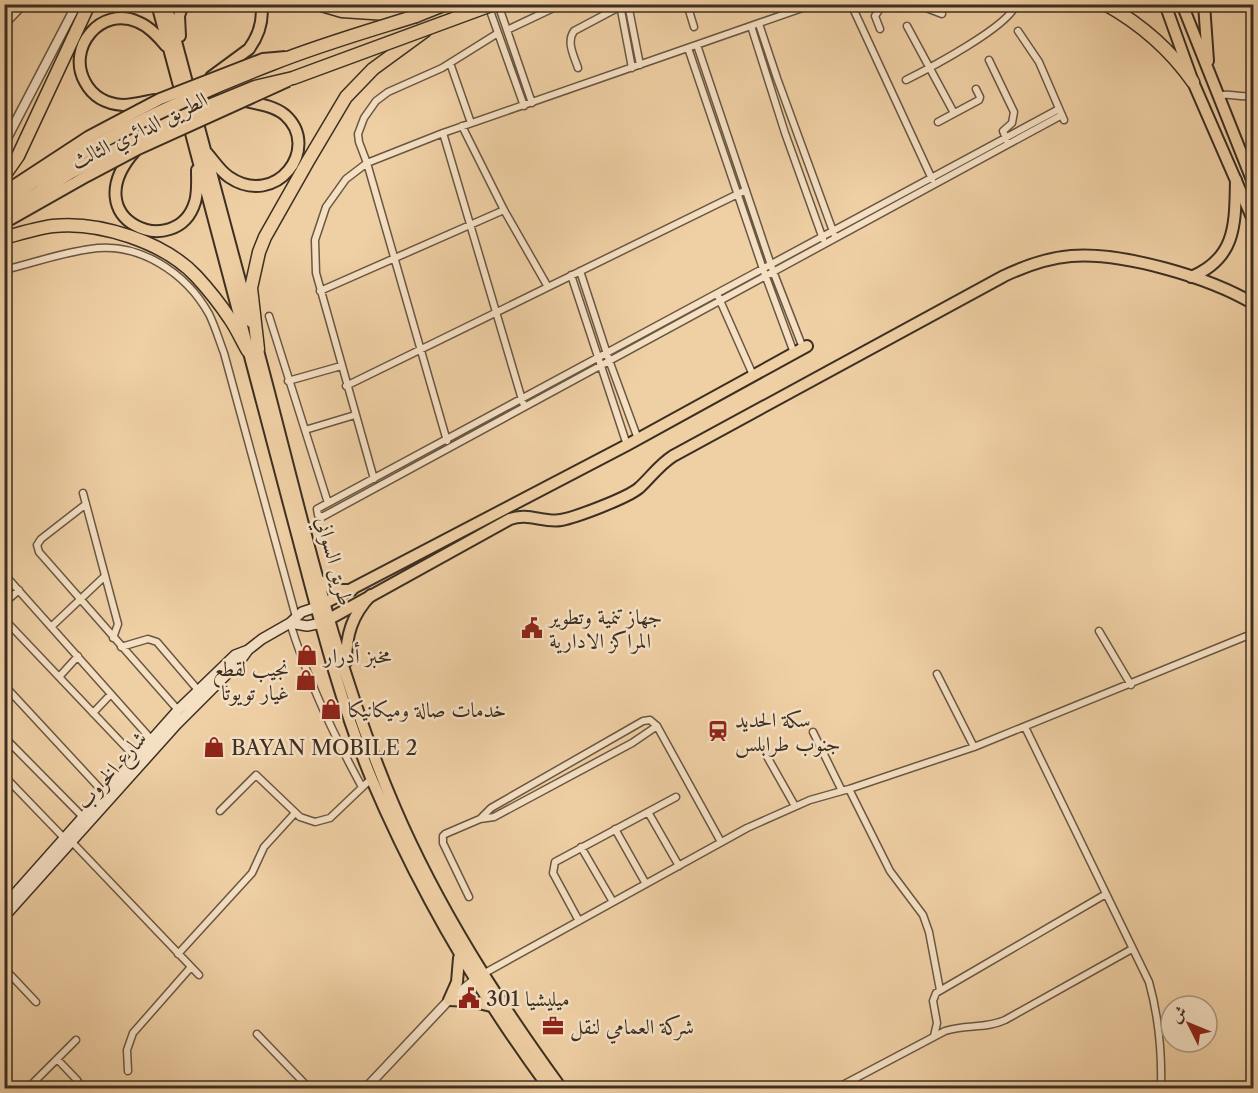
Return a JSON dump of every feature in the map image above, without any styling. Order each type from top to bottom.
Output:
[{"type":"highway","points":[[4,176],[18,156],[89,4]]},
{"type":"highway","points":[[318,4],[342,10],[416,16]]},
{"type":"highway","name":"الطريق الدائري الثالث","points":[[4,201],[55,168],[128,127],[289,57],[446,4]]},
{"type":"highway","name":"الطريق الدائري الثالث","points":[[4,215],[49,185],[149,132],[231,96],[293,78],[496,4]]},
{"type":"highway","points":[[1105,4],[1136,22],[1151,34],[1172,54],[1193,82]]},
{"type":"highway","points":[[253,350],[251,288],[253,272],[262,244],[308,160],[346,97],[363,78],[430,27]]},
{"type":"highway","points":[[4,238],[31,230],[74,226],[112,232],[150,245],[175,258],[195,274],[253,350]]},
{"type":"main road","name":"طريق السواني","points":[[157,4],[201,153],[321,606],[347,675],[384,794],[417,877],[458,951],[561,1089]]},
{"type":"main road","name":"طريق السواني","points":[[166,4],[186,81],[201,153]]},
{"type":"main road","points":[[183,4],[179,24],[186,81]]},
{"type":"main road","points":[[211,77],[249,49],[261,24],[261,4]]},
{"type":"main road","points":[[1165,4],[1193,82],[1254,222]]},
{"type":"main road","points":[[1182,4],[1254,186]]},
{"type":"main road","points":[[1204,4],[1209,73]]},
{"type":"main road","points":[[160,99],[131,105],[120,105],[101,100],[93,93],[83,77],[79,59],[84,42],[95,27],[112,19],[121,18],[147,26],[170,51]]},
{"type":"main road","name":"الطريق الدائري الثالث","points":[[4,192],[88,137],[160,99],[211,77],[263,59],[289,57]]},
{"type":"main road","name":"الطريق الدائري الثالث","points":[[4,223],[136,150],[245,102],[293,78]]},
{"type":"main road","points":[[201,153],[229,177],[247,184],[273,183],[290,169],[298,148],[289,120],[271,108],[245,102]]},
{"type":"main road","points":[[136,150],[126,161],[116,180],[115,200],[119,210],[134,225],[154,231],[175,226],[190,212],[197,192],[201,153]]},
{"type":"main road","points":[[1191,277],[1214,263],[1231,239],[1235,223],[1236,180]]},
{"type":"main road","points":[[293,620],[307,626],[326,621],[514,517],[528,515],[545,520],[563,519],[627,495],[639,488],[655,469],[673,456],[1020,268],[1053,258],[1087,255],[1132,262],[1191,277],[1236,294],[1254,304]]},
{"type":"main road","points":[[321,606],[627,445],[801,349]]},
{"type":"main road","name":"طريق السواني","points":[[253,350],[320,581],[321,606]]},
{"type":"main road","points":[[457,534],[461,545]]},
{"type":"main road","points":[[320,581],[334,590],[352,590]]},
{"type":"main road","points":[[347,675],[346,647],[351,623],[371,596]]},
{"type":"main road","name":"شارع الخروب","points":[[4,917],[174,721],[178,710],[198,690],[235,655],[248,650],[305,611],[321,606]]},
{"type":"main road","name":"طريق السواني","points":[[326,621],[346,707],[372,778],[384,794],[438,897],[479,977],[491,1006],[549,1089]]},
{"type":"main road","name":"شارع الخروب","points":[[4,906],[69,841],[84,818],[151,739],[240,661],[248,650]]},
{"type":"main road","points":[[458,951],[459,972],[454,991],[449,999],[470,1000],[491,1006]]},
{"type":"street","points":[[4,24],[23,4]]},
{"type":"street","points":[[4,144],[77,4]]},
{"type":"street","points":[[488,4],[524,106]]},
{"type":"street","points":[[496,4],[532,103]]},
{"type":"street","points":[[507,30],[562,4]]},
{"type":"street","points":[[578,68],[571,44],[574,31],[624,6],[641,4]]},
{"type":"street","points":[[687,4],[694,27]]},
{"type":"street","points":[[374,479],[320,291],[314,255],[319,223],[335,192],[346,179],[367,163],[442,133],[814,4]]},
{"type":"street","points":[[851,4],[935,185]]},
{"type":"street","points":[[880,29],[875,16],[883,4]]},
{"type":"street","points":[[916,4],[942,15]]},
{"type":"street","points":[[906,80],[961,50],[1007,18],[1016,4]]},
{"type":"street","points":[[624,6],[640,65]]},
{"type":"street","points":[[624,6],[632,68]]},
{"type":"street","points":[[759,24],[834,235]]},
{"type":"street","points":[[907,26],[954,113]]},
{"type":"street","points":[[751,27],[785,133],[824,240]]},
{"type":"street","points":[[834,235],[932,178],[1062,115],[1039,63],[1018,31]]},
{"type":"street","points":[[448,443],[358,134],[360,125],[372,106],[388,92],[425,77],[498,33]]},
{"type":"street","points":[[697,45],[801,349]]},
{"type":"street","points":[[688,48],[764,272],[801,349]]},
{"type":"street","points":[[989,60],[1014,112],[1012,123],[1003,131],[1007,141]]},
{"type":"street","points":[[450,63],[471,123]]},
{"type":"street","points":[[938,122],[979,100],[976,89]]},
{"type":"street","points":[[1218,96],[1228,94],[1243,98],[1254,95]]},
{"type":"street","points":[[462,126],[504,210],[548,288]]},
{"type":"street","points":[[442,133],[523,402]]},
{"type":"street","points":[[448,443],[317,509],[319,516],[322,517],[448,443],[764,272],[935,185],[1007,141]]},
{"type":"street","points":[[346,386],[746,190]]},
{"type":"street","points":[[320,291],[395,260],[504,210]]},
{"type":"street","points":[[4,270],[91,249],[118,249],[138,253],[156,261],[194,293],[210,317],[224,353],[301,659],[335,737],[362,787]]},
{"type":"street","points":[[580,271],[638,439]]},
{"type":"street","points":[[571,275],[627,445]]},
{"type":"street","points":[[719,297],[753,375]]},
{"type":"street","points":[[268,316],[328,503]]},
{"type":"street","points":[[288,381],[341,366]]},
{"type":"street","points":[[304,430],[355,415]]},
{"type":"street","points":[[83,493],[118,624],[113,638]]},
{"type":"street","points":[[86,504],[41,539],[37,545],[39,552],[178,710]]},
{"type":"street","points":[[4,574],[151,739]]},
{"type":"street","points":[[51,627],[105,576]]},
{"type":"street","points":[[4,603],[19,590]]},
{"type":"street","points":[[4,619],[136,758]]},
{"type":"street","points":[[1099,631],[1131,685]]},
{"type":"street","points":[[366,1089],[449,999],[479,977],[762,820],[795,806],[974,747],[1254,633]]},
{"type":"street","points":[[121,647],[148,639],[157,642],[198,690]]},
{"type":"street","points":[[59,676],[78,656]]},
{"type":"street","points":[[937,674],[974,747]]},
{"type":"street","points":[[4,685],[105,794]]},
{"type":"street","points":[[93,713],[111,694]]},
{"type":"street","points":[[480,819],[491,808],[643,721],[650,720],[657,726],[721,842]]},
{"type":"street","points":[[469,897],[442,840],[445,834],[480,819],[494,817],[632,743],[657,726]]},
{"type":"street","points":[[1025,727],[1149,982],[1161,1041],[1161,1089]]},
{"type":"street","points":[[813,732],[842,791]]},
{"type":"street","points":[[4,736],[84,818]]},
{"type":"street","points":[[765,753],[795,806]]},
{"type":"street","points":[[220,811],[256,775],[295,813],[309,822],[326,821],[372,778]]},
{"type":"street","points":[[10,782],[199,975]]},
{"type":"street","points":[[849,789],[890,871],[923,915],[929,932],[940,990]]},
{"type":"street","points":[[579,921],[552,869],[555,862],[676,797]]},
{"type":"street","points":[[648,812],[679,866]]},
{"type":"street","points":[[178,954],[252,873],[264,847],[295,813]]},
{"type":"street","points":[[615,830],[646,884]]},
{"type":"street","points":[[581,847],[613,902]]},
{"type":"street","points":[[934,1036],[937,1020],[933,1000],[940,990],[1106,894]]},
{"type":"street","points":[[837,1089],[934,1036],[959,1027],[999,1023],[1132,949]]},
{"type":"street","points":[[128,1071],[127,1050],[133,1033],[191,967]]},
{"type":"street","points":[[4,968],[36,1002]]},
{"type":"street","points":[[257,1034],[309,1089]]},
{"type":"street","points":[[28,1089],[76,1040]]},
{"type":"street","points":[[57,1059],[77,1080],[82,1089]]},
{"type":"place","name":"جهاز تنمية وتطوير المراكز الادارية","points":[[532,628]]},
{"type":"place","name":"مخبز أدرار","points":[[307,655]]},
{"type":"place","name":"نجيب لقطع غيار تويوتا","points":[[306,680]]},
{"type":"place","name":"خدمات صالة وميكانيكا","points":[[331,709]]},
{"type":"place","name":"سكة الحديد جنوب طرابلس","points":[[718,731]]},
{"type":"place","name":"BAYAN MOBILE 2","points":[[214,747]]},
{"type":"place","name":"ميليشيا 301","points":[[469,998]]},
{"type":"place","name":"شركة العمامي لنقل","points":[[553,1026]]}]
